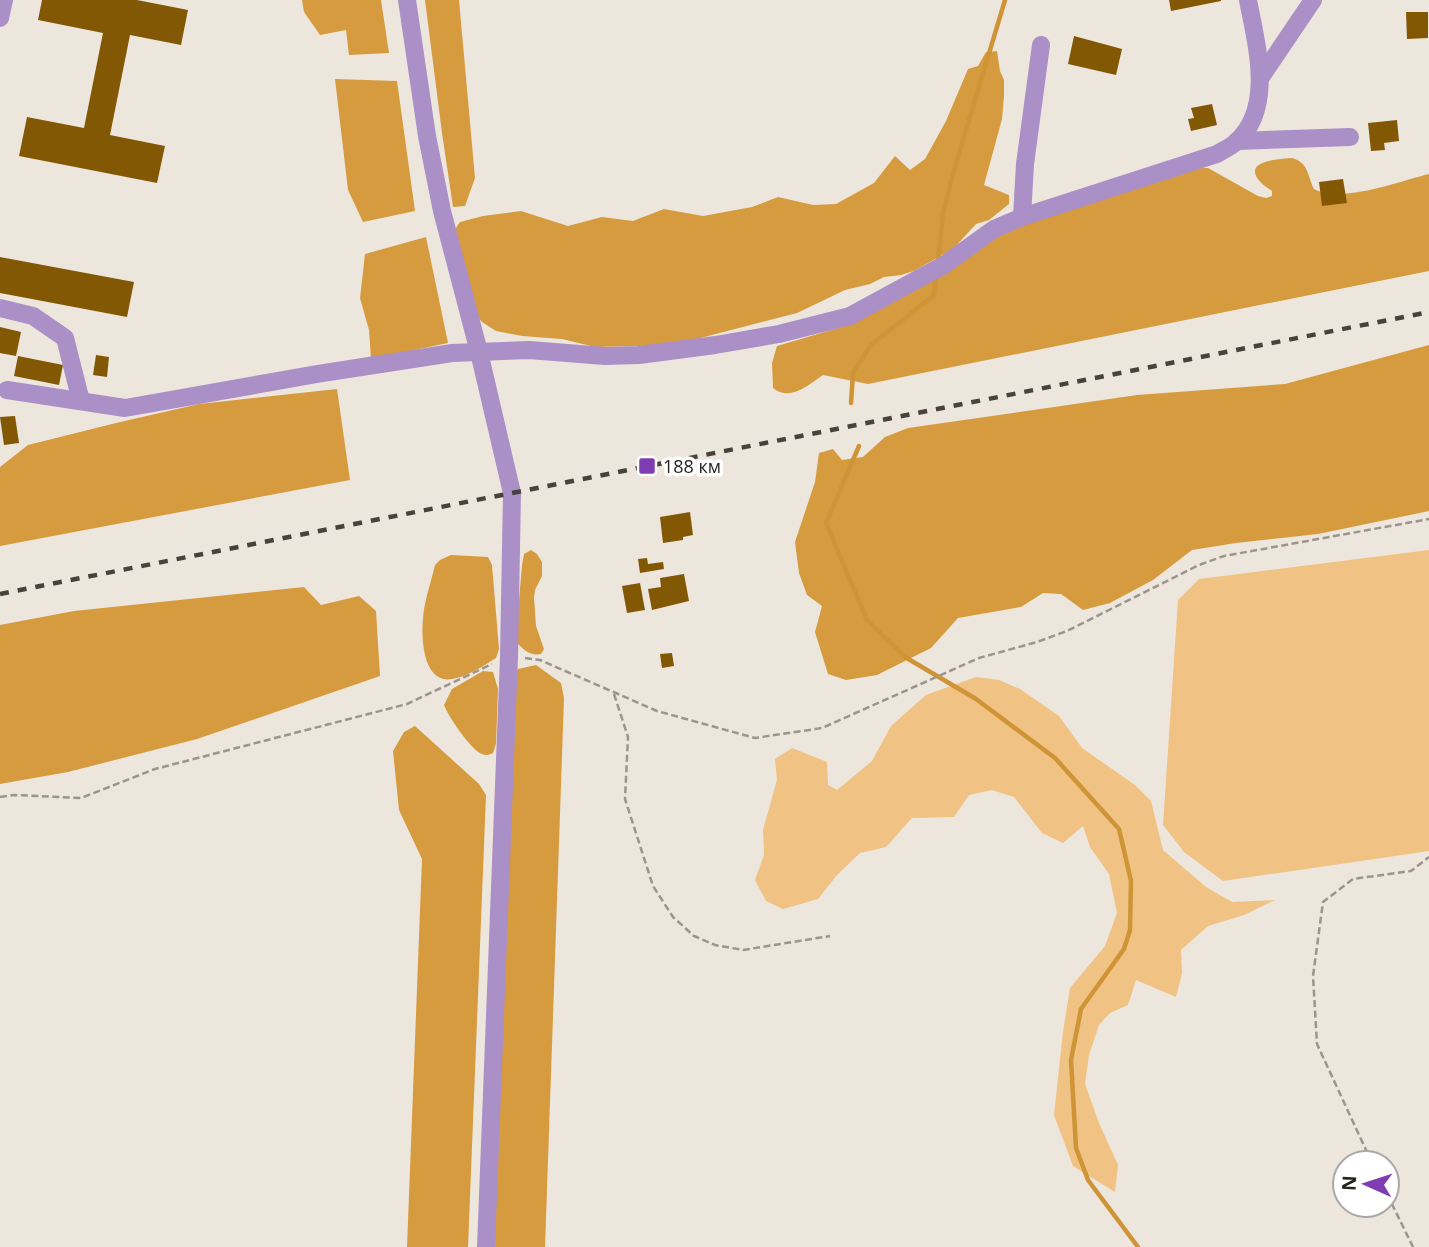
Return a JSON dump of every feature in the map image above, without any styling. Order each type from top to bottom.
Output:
[{"type":"street","points":[[0,18],[4,0]]},
{"type":"street","points":[[407,0],[427,136],[442,211],[512,493],[509,657],[486,1247]]},
{"type":"street","points":[[7,390],[125,408],[452,353],[529,350],[605,356],[639,355],[779,334],[850,316],[944,265],[994,229],[1217,154],[1237,141],[1249,124],[1257,103],[1261,77],[1248,0]]},
{"type":"street","points":[[1261,77],[1313,0]]},
{"type":"street","points":[[1022,218],[1041,45]]},
{"type":"street","points":[[1237,141],[1350,137]]},
{"type":"street","points":[[0,309],[33,316],[65,338],[81,401]]},
{"type":"path","points":[[0,797],[14,795],[80,798],[155,769],[407,704],[509,657],[540,660],[656,711],[755,738],[822,727],[979,658],[1068,631],[1199,565],[1224,556],[1429,519]]},
{"type":"path","points":[[614,694],[628,737],[625,799],[653,886],[673,917],[694,936],[715,945],[743,950],[830,936]]},
{"type":"path","points":[[1366,1149],[1317,1044],[1313,976],[1323,902],[1353,879],[1411,871],[1429,859]]},
{"type":"path","points":[[1399,1219],[1413,1247]]},
{"type":"shaded area","points":[[302,0],[381,0],[389,53],[349,55],[346,30],[320,35],[304,12]]},
{"type":"shaded area","points":[[425,0],[459,0],[475,178],[465,206],[453,207]]},
{"type":"shaded area","points":[[997,51],[1004,80],[1002,119],[984,185],[1009,195],[1009,204],[989,220],[976,224],[953,249],[914,271],[884,277],[870,284],[845,290],[797,313],[685,342],[595,347],[562,339],[496,331],[482,322],[474,312],[453,232],[460,222],[521,211],[568,226],[602,217],[633,221],[664,209],[703,216],[752,207],[778,197],[813,205],[836,204],[874,183],[895,156],[910,170],[925,159],[946,121],[968,69],[978,66],[986,52]]},
{"type":"shaded area","points":[[335,79],[397,81],[415,211],[363,222],[348,190]]},
{"type":"shaded area","points":[[1292,158],[1305,166],[1314,189],[1326,193],[1355,193],[1429,174],[1429,271],[868,384],[823,375],[792,393],[779,392],[773,388],[772,363],[777,346],[855,323],[998,233],[1196,168],[1208,168],[1266,198],[1272,196],[1272,191],[1258,179],[1256,168],[1273,160]]},
{"type":"shaded area","points":[[426,237],[448,343],[371,359],[369,330],[360,298],[365,254]]},
{"type":"shaded area","points":[[1429,345],[1429,511],[1318,534],[1192,550],[1153,580],[1110,603],[1083,610],[1061,594],[1043,593],[1021,607],[958,618],[931,648],[877,675],[846,680],[828,674],[815,632],[822,606],[807,595],[799,573],[795,542],[815,482],[819,453],[833,449],[842,460],[863,457],[885,437],[908,428],[1137,395],[1285,384]]},
{"type":"shaded area","points":[[337,389],[350,480],[0,546],[0,467],[28,445],[199,404]]},
{"type":"shaded area","points":[[531,550],[542,562],[542,576],[534,598],[536,626],[544,649],[541,654],[530,653],[522,648],[517,643],[516,635],[522,565],[524,554]]},
{"type":"shaded area","points":[[1429,550],[1429,851],[1223,881],[1184,852],[1163,825],[1178,600],[1199,579]]},
{"type":"shaded area","points":[[451,555],[488,557],[492,565],[499,649],[496,658],[469,674],[442,679],[435,674],[426,658],[422,627],[435,565]]},
{"type":"shaded area","points":[[304,587],[321,605],[359,596],[376,611],[380,676],[197,739],[68,772],[0,784],[0,625],[74,611]]},
{"type":"shaded area","points":[[536,665],[561,683],[564,698],[545,1247],[492,1247],[513,678],[518,669]]},
{"type":"shaded area","points":[[483,671],[493,672],[498,689],[496,744],[493,753],[486,755],[477,751],[466,740],[444,705],[452,689]]},
{"type":"shaded area","points":[[976,677],[999,680],[1020,689],[1059,716],[1082,748],[1135,785],[1151,801],[1163,850],[1206,887],[1232,902],[1275,900],[1244,915],[1208,926],[1181,950],[1182,973],[1176,997],[1136,980],[1128,1005],[1110,1013],[1099,1025],[1089,1055],[1085,1084],[1118,1165],[1115,1192],[1073,1166],[1054,1115],[1070,988],[1105,946],[1117,913],[1109,874],[1090,847],[1083,826],[1063,843],[1042,833],[1014,797],[992,790],[969,795],[954,817],[912,818],[886,847],[860,853],[837,875],[818,899],[783,909],[766,901],[755,880],[764,855],[763,830],[777,780],[775,759],[792,748],[827,762],[828,785],[837,790],[872,761],[891,726],[926,695]]},
{"type":"shaded area","points":[[415,726],[479,784],[486,795],[468,1247],[407,1247],[422,859],[399,810],[393,751],[404,732]]},
{"type":"building","points":[[42,0],[137,0],[188,10],[181,45],[130,35],[110,135],[165,146],[157,183],[19,156],[27,117],[84,128],[103,33],[38,20]]},
{"type":"building","points":[[1169,0],[1221,0],[1221,1],[1171,11]]},
{"type":"building","points":[[1406,12],[1428,12],[1428,38],[1407,39]]},
{"type":"building","points":[[1074,36],[1122,49],[1116,75],[1068,64]]},
{"type":"building","points":[[1212,104],[1217,125],[1191,131],[1188,119],[1194,118],[1191,108]]},
{"type":"building","points":[[1397,120],[1399,141],[1384,143],[1385,150],[1371,151],[1368,123]]},
{"type":"building","points":[[1343,179],[1347,203],[1322,206],[1319,182]]},
{"type":"building","points":[[0,257],[134,282],[127,317],[0,293]]},
{"type":"building","points":[[0,327],[21,332],[16,356],[0,353]]},
{"type":"building","points":[[96,355],[109,357],[107,377],[93,375]]},
{"type":"building","points":[[18,356],[63,365],[59,385],[14,376]]},
{"type":"building","points":[[15,416],[19,443],[4,445],[0,417]]},
{"type":"building","points":[[690,512],[693,535],[683,537],[683,540],[663,543],[660,517]]},
{"type":"building","points":[[647,558],[648,564],[663,562],[664,569],[640,573],[638,559]]},
{"type":"building","points":[[684,574],[689,601],[652,610],[648,589],[661,587],[660,578]]},
{"type":"building","points":[[640,583],[645,610],[627,613],[622,586]]},
{"type":"building","points":[[672,653],[674,666],[662,668],[660,654]]},
{"type":"waterway","points":[[938,263],[943,213],[1005,0]]},
{"type":"waterway","points":[[851,403],[853,373],[870,346],[934,295],[936,275]]},
{"type":"waterway","points":[[859,446],[826,523],[867,620],[905,657],[976,699],[1055,758],[1119,829],[1131,881],[1130,930],[1124,949],[1081,1009],[1071,1060],[1076,1148],[1088,1180],[1138,1247]]},
{"type":"railway","points":[[0,594],[1429,312]]},
{"type":"place","name":"188 км","points":[[647,466]]}]
